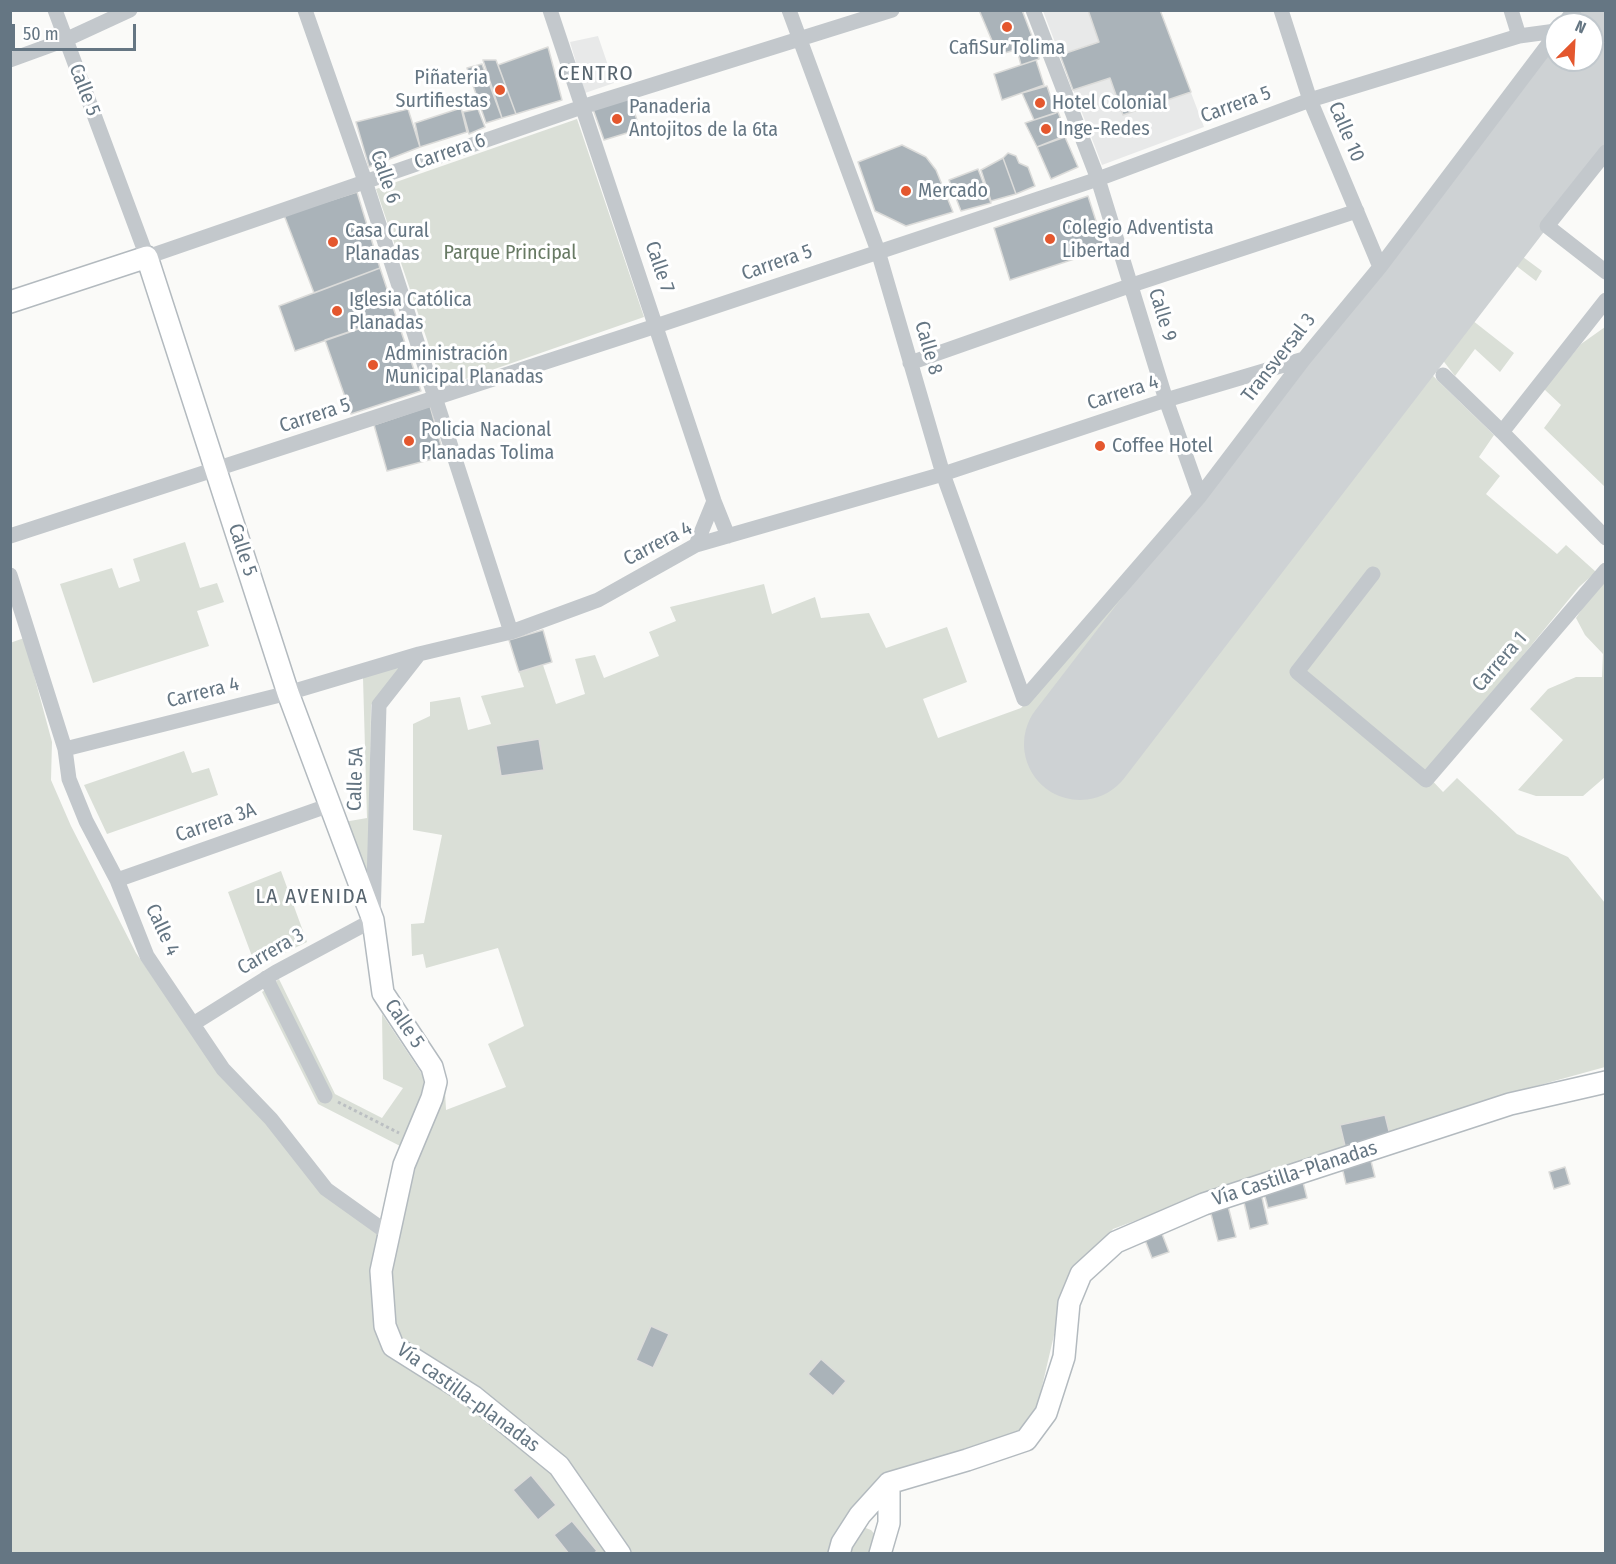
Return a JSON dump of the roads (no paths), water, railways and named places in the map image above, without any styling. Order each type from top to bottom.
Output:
[{"type":"main road","name":"Carrera 6","points":[[10,302],[147,256]]},
{"type":"main road","name":"Calle 5","points":[[147,256],[288,693],[373,920],[383,993],[432,1067],[436,1082]]},
{"type":"main road","name":"Vía castilla-planadas","points":[[436,1082],[432,1098],[404,1165],[381,1271],[385,1326],[393,1346],[474,1397],[559,1466],[620,1554]]},
{"type":"main road","name":"Vía Castilla-Planadas","points":[[889,1483],[1026,1440],[1046,1413],[1064,1357],[1069,1303],[1081,1274],[1116,1242],[1203,1203],[1510,1104],[1605,1082]]},
{"type":"main road","points":[[839,1554],[842,1543],[860,1515],[889,1483]]},
{"type":"main road","points":[[880,1554],[889,1523],[889,1483]]},
{"type":"street","name":"Calle 5","points":[[56,10],[65,40],[147,256]]},
{"type":"street","points":[[10,60],[65,40],[130,10]]},
{"type":"street","name":"Calle 6","points":[[305,10],[365,181],[511,632]]},
{"type":"street","name":"Calle 7","points":[[550,10],[714,501],[728,536]]},
{"type":"street","name":"Calle 8","points":[[789,10],[798,40],[878,251],[943,474],[1024,699]]},
{"type":"street","name":"Carrera 6","points":[[147,256],[582,106],[892,10]]},
{"type":"street","name":"Calle 9","points":[[1033,10],[1098,179],[1166,400],[1200,496]]},
{"type":"street","name":"Calle 10","points":[[1281,10],[1310,100],[1380,267]]},
{"type":"street","points":[[1511,10],[1519,36]]},
{"type":"street","name":"Carrera 5","points":[[10,536],[656,326],[1098,179],[1310,100],[1519,36],[1544,34]]},
{"type":"street","name":"Transversal 3","points":[[1024,699],[1200,496],[1304,359],[1380,267],[1544,49]]},
{"type":"street","points":[[1605,152],[1547,226],[1605,272]]},
{"type":"street","points":[[910,363],[1132,285],[1357,211]]},
{"type":"street","points":[[1502,432],[1605,300]]},
{"type":"street","name":"Carrera 4","points":[[65,749],[288,693],[419,654],[511,632],[598,600],[696,545],[943,474],[1166,400],[1304,359]]},
{"type":"street","points":[[1443,375],[1605,538]]},
{"type":"street","points":[[696,545],[714,501]]},
{"type":"street","name":"Carrera 1","points":[[1373,574],[1297,672],[1426,780],[1605,570]]},
{"type":"street","name":"Calle 4","points":[[10,575],[65,749],[69,778],[86,821],[117,880],[147,956],[223,1069],[271,1119],[326,1189],[389,1234]]},
{"type":"street","name":"Calle 5A","points":[[373,920],[379,705],[419,654]]},
{"type":"street","name":"Carrera 3A","points":[[117,880],[330,805]]},
{"type":"street","name":"Carrera 3","points":[[193,1024],[266,978],[373,920]]},
{"type":"street","points":[[266,978],[326,1096]]},
{"type":"place","name":"CafiSur Tolima","points":[[1007,27]]},
{"type":"place","name":"Piñateria Surtifiestas","points":[[500,90]]},
{"type":"place","name":"Hotel Colonial","points":[[1040,103]]},
{"type":"place","name":"Panaderia Antojitos de la 6ta","points":[[617,119]]},
{"type":"place","name":"Inge-Redes","points":[[1046,129]]},
{"type":"place","name":"Mercado","points":[[906,191]]},
{"type":"place","name":"Colegio Adventista Libertad","points":[[1050,239]]},
{"type":"place","name":"Casa Cural Planadas","points":[[333,242]]},
{"type":"place","name":"Iglesia Católica Planadas","points":[[337,311]]},
{"type":"place","name":"Administración Municipal Planadas","points":[[373,365]]},
{"type":"place","name":"Policia Nacional Planadas Tolima","points":[[409,441]]},
{"type":"place","name":"Coffee Hotel","points":[[1100,446]]},
{"type":"district","name":"CENTRO","points":[[596,74]]},
{"type":"district","name":"LA AVENIDA","points":[[312,897]]},
{"type":"park label","name":"Parque Principal","points":[[510,253]]}]
